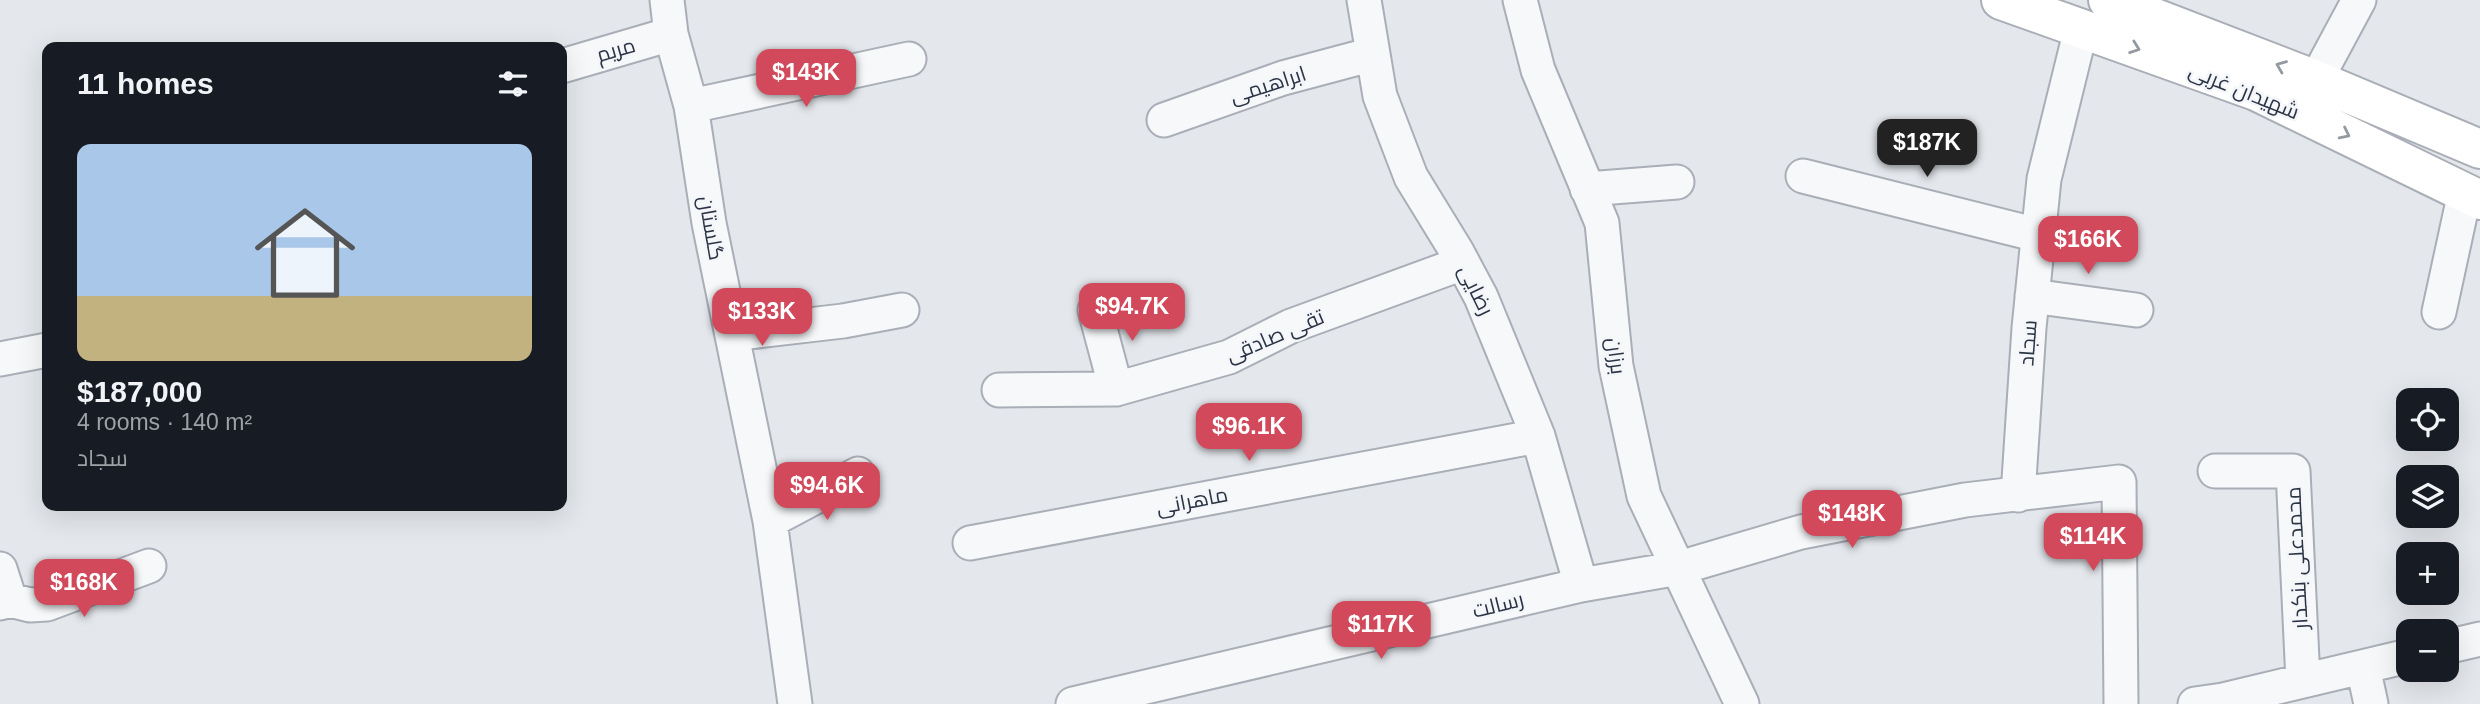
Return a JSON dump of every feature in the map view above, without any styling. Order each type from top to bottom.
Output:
[{"type":"main road","name":"شهیدان غربی","points":[[2001,0],[2256,91],[2472,196]]},
{"type":"main road","name":"شهیدان غربی","points":[[2108,0],[2316,80],[2480,149]]},
{"type":"street","name":"گلستان","points":[[667,0],[671,34],[691,106],[709,223],[770,521],[795,704]]},
{"type":"street","name":"رضایی","points":[[1364,0],[1380,96],[1411,177],[1481,297],[1538,436],[1581,585]]},
{"type":"street","name":"برزان","points":[[1520,0],[1538,70],[1602,223],[1616,366],[1644,496],[1742,704]]},
{"type":"street","points":[[2316,80],[2359,0]]},
{"type":"street","name":"سجاد","points":[[2018,495],[2032,296],[2044,179],[2081,29]]},
{"type":"street","name":"مریم","points":[[567,65],[671,34]]},
{"type":"street","name":"ابراهیمی","points":[[1164,120],[1283,78],[1373,54]]},
{"type":"street","points":[[691,106],[909,59]]},
{"type":"street","points":[[1803,176],[2038,235]]},
{"type":"street","points":[[1587,189],[1677,182]]},
{"type":"street","points":[[2439,312],[2472,196]]},
{"type":"street","name":"تقی صادقی","points":[[999,390],[1116,389],[1229,357],[1291,326],[1463,263]]},
{"type":"street","points":[[2032,296],[2136,310]]},
{"type":"street","points":[[732,334],[843,321],[902,310]]},
{"type":"street","points":[[1096,310],[1116,389]]},
{"type":"street","points":[[0,359],[42,351]]},
{"type":"street","name":"ماهرانی","points":[[970,544],[1538,436]]},
{"type":"street","name":"محمدعلی بنکدار","points":[[2215,471],[2293,471],[2304,681]]},
{"type":"street","points":[[770,521],[858,474]]},
{"type":"street","name":"رسالت","points":[[1073,704],[1581,585],[1679,568],[1801,532],[1965,500],[2119,482],[2121,704]]},
{"type":"street","points":[[3,591],[30,605],[47,604],[149,566]]},
{"type":"street","points":[[2459,644],[2480,639]]},
{"type":"street","points":[[2195,704],[2223,701],[2396,659]]},
{"type":"street","points":[[2363,667],[2371,704]]}]
